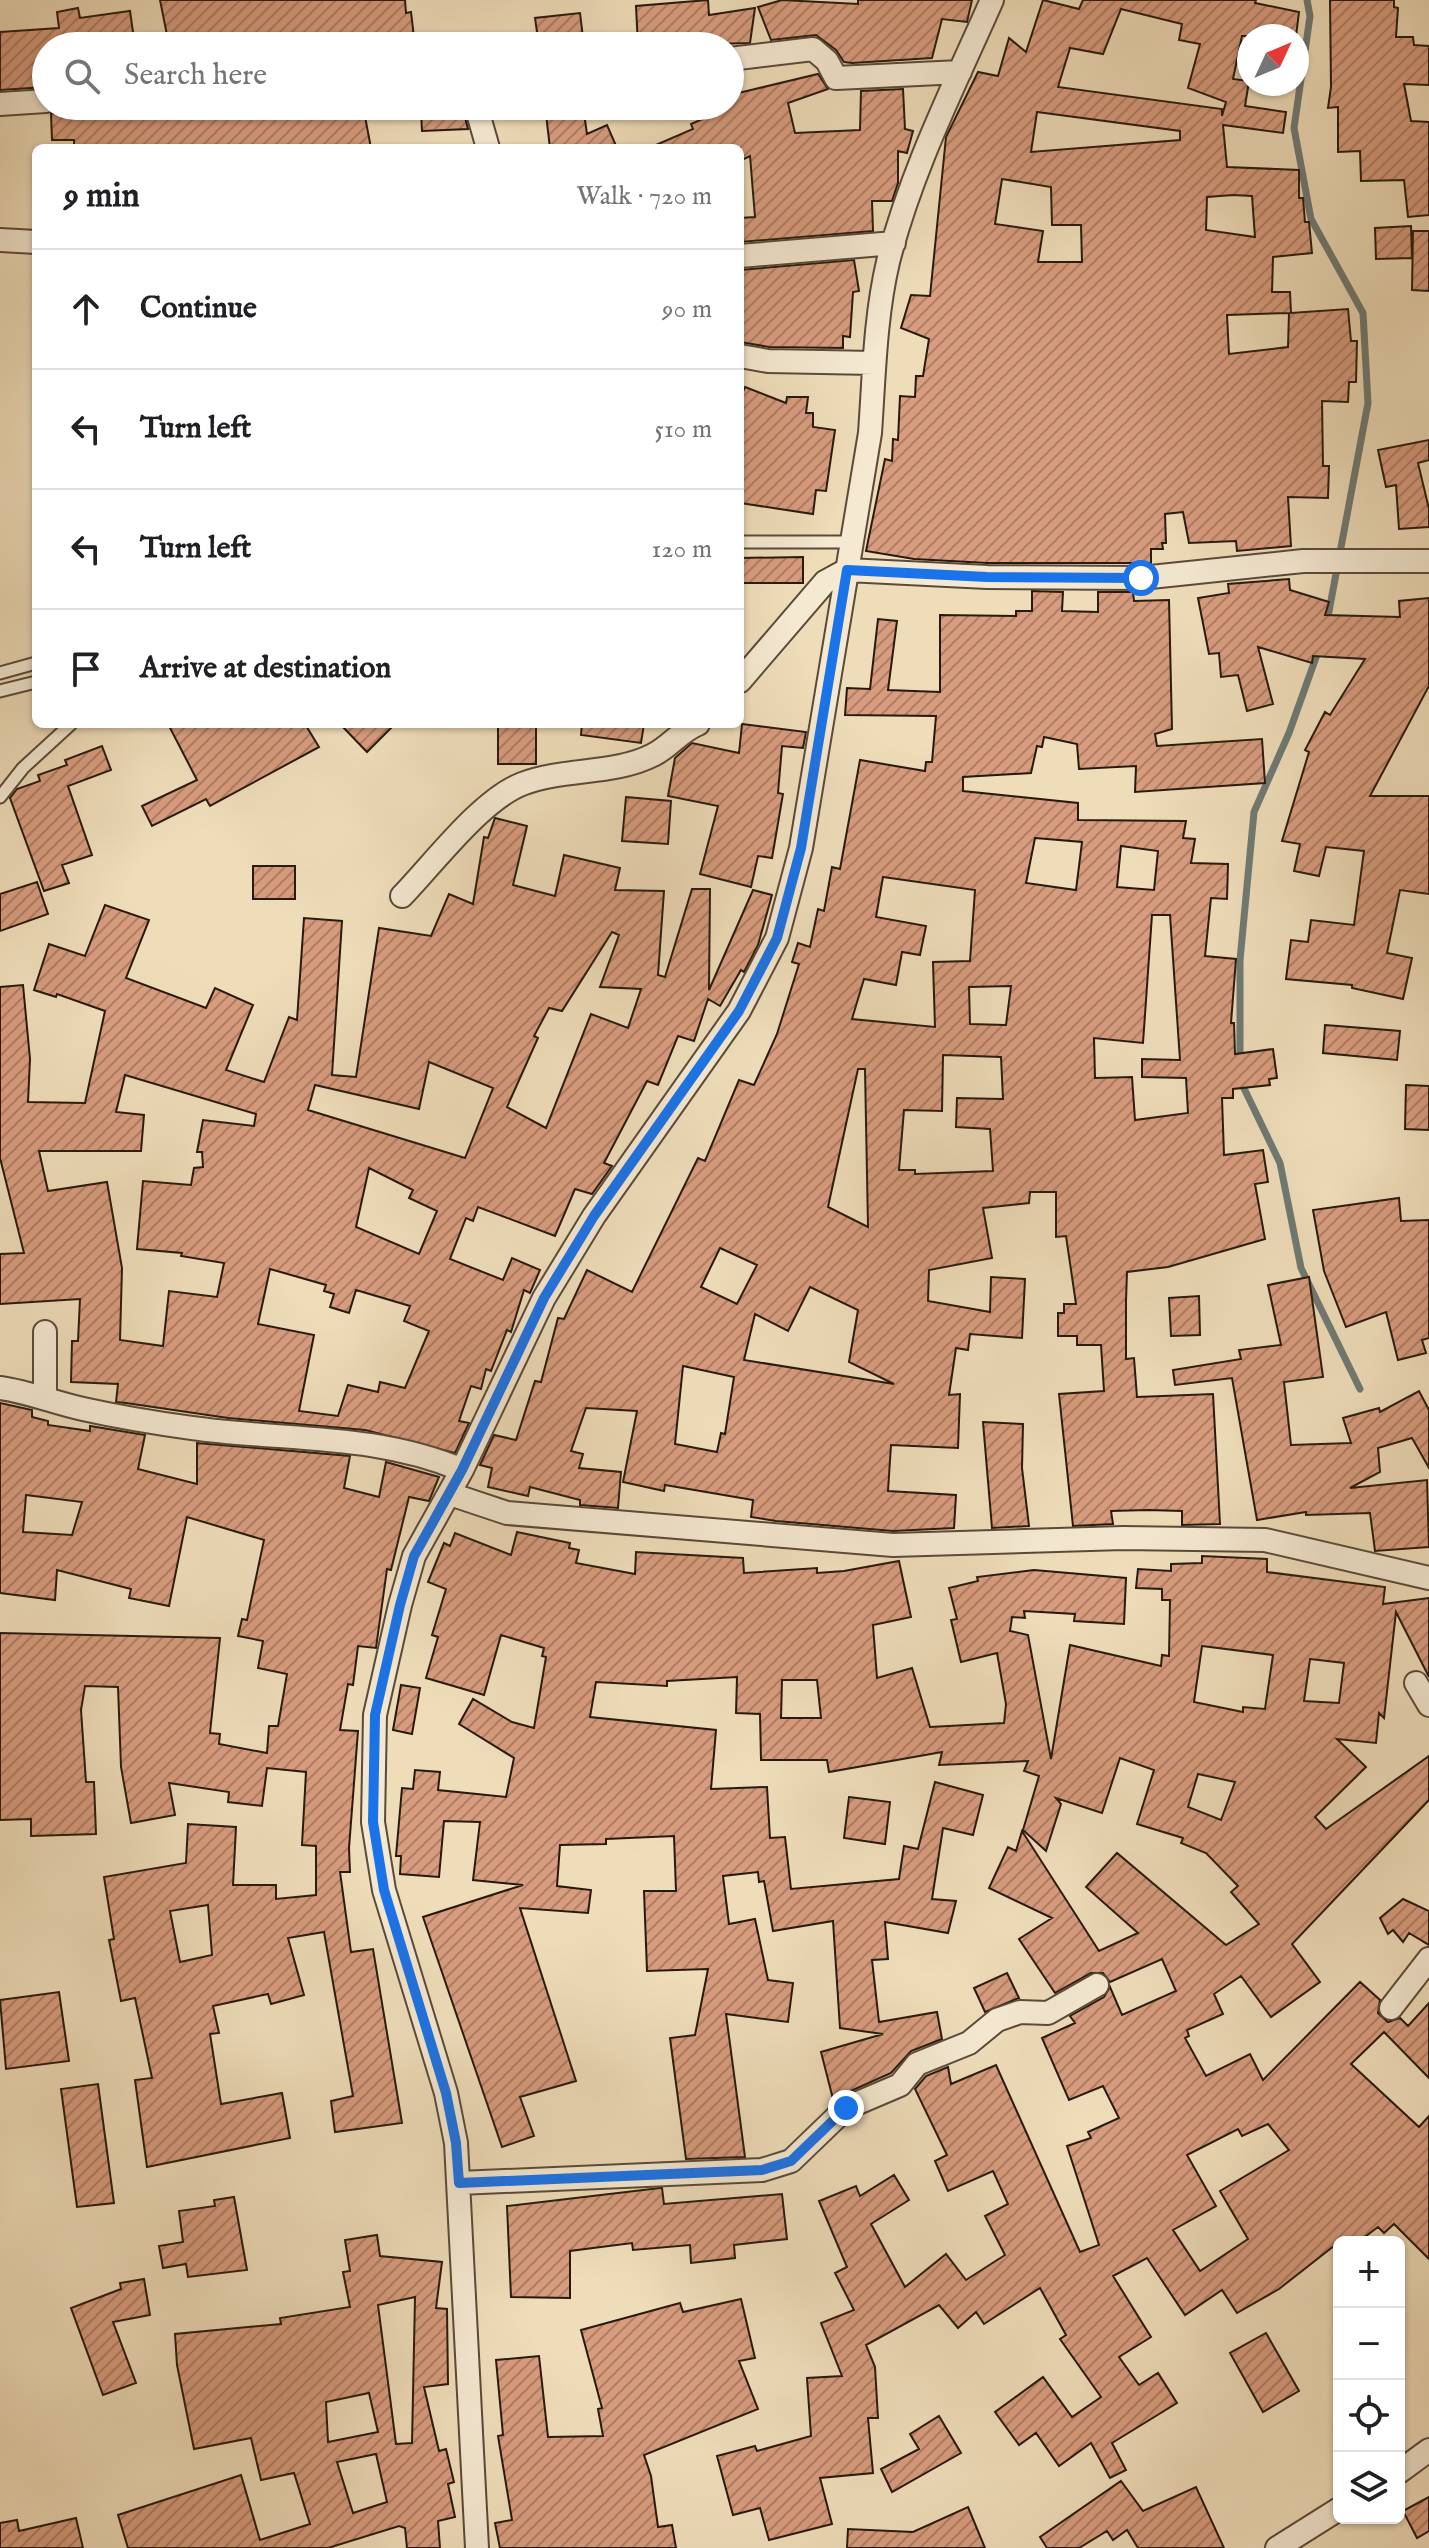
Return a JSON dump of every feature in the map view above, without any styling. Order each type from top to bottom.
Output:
[{"type":"street","points":[[477,2548],[456,2143],[446,2093],[384,1890],[373,1822],[375,1715],[414,1556],[450,1494],[544,1298],[594,1216],[739,1011],[777,938],[801,848],[870,433],[874,363],[894,243],[930,138],[992,0]]},
{"type":"street","points":[[744,57],[813,49],[827,61],[836,78],[960,72]]},
{"type":"street","points":[[0,104],[32,102]]},
{"type":"street","points":[[480,120],[487,144]]},
{"type":"street","points":[[0,240],[32,242]]},
{"type":"street","points":[[744,256],[894,243]]},
{"type":"street","points":[[744,357],[768,361],[874,363]]},
{"type":"street","points":[[744,676],[825,582],[847,570],[987,577],[1141,578],[1290,562],[1429,561]]},
{"type":"street","points":[[402,896],[486,804],[521,784],[631,763],[655,754],[689,728]]},
{"type":"street","points":[[45,1332],[45,1397]]},
{"type":"street","points":[[0,1388],[79,1408],[200,1429],[246,1435],[339,1439],[402,1451],[462,1470]]},
{"type":"street","points":[[450,1494],[507,1513],[893,1545],[1123,1538],[1265,1540],[1429,1578]]},
{"type":"street","points":[[1416,1683],[1429,1705]]},
{"type":"street","points":[[1391,2008],[1429,1959]]},
{"type":"street","points":[[459,2183],[762,2170],[791,2161],[846,2108],[900,2085],[917,2064],[969,2043],[997,2020],[1020,2012],[1048,2013],[1097,1985]]},
{"type":"street","points":[[1405,2468],[1429,2450]]},
{"type":"street","points":[[1277,2548],[1333,2513]]},
{"type":"lane","points":[[744,542],[852,542]]},
{"type":"lane","points":[[0,673],[32,664]]},
{"type":"lane","points":[[0,691],[32,683]]},
{"type":"lane","points":[[0,797],[23,768],[67,728]]},
{"type":"building","points":[[160,0],[405,0],[406,13],[411,12],[413,32],[166,32]]},
{"type":"building","points":[[708,0],[709,15],[755,8],[750,43],[744,43],[744,32],[637,32],[636,6]]},
{"type":"building","points":[[782,0],[858,4],[858,0],[972,0],[967,22],[942,19],[932,58],[852,63],[844,62],[836,50],[816,35],[771,40],[758,7]]},
{"type":"building","points":[[1043,0],[1079,9],[1083,0],[1256,0],[1255,3],[1299,12],[1298,24],[1237,24],[1237,60],[1233,79],[1237,80],[1237,96],[1247,96],[1245,106],[1286,112],[1283,133],[1223,125],[1227,167],[1299,170],[1299,198],[1303,198],[1305,222],[1309,222],[1312,253],[1273,257],[1272,292],[1290,292],[1291,313],[1348,309],[1351,341],[1357,341],[1356,382],[1349,382],[1348,402],[1322,401],[1323,466],[1329,466],[1328,498],[1288,497],[1291,546],[1237,551],[1236,541],[1189,543],[1183,512],[1165,514],[1166,543],[1162,543],[1163,549],[1151,549],[1151,563],[987,563],[914,559],[866,551],[885,459],[892,461],[893,439],[898,440],[900,396],[915,397],[916,376],[923,376],[929,339],[901,328],[911,295],[930,296],[946,137],[978,72],[998,76],[1009,38],[1026,52]],"holes":[[[1121,9],[1182,24],[1179,40],[1200,44],[1188,88],[1226,102],[1222,116],[1222,109],[1058,87],[1070,48],[1103,54]],[[1037,112],[1180,131],[1180,140],[1031,152]],[[1002,179],[1051,187],[1052,225],[1081,225],[1082,262],[1038,262],[1043,231],[995,224]],[[1252,196],[1255,237],[1206,230],[1207,197]],[[1289,313],[1288,347],[1229,354],[1227,315]]]},
{"type":"building","points":[[1330,0],[1394,0],[1394,7],[1398,8],[1396,37],[1413,37],[1414,45],[1429,46],[1429,85],[1404,84],[1411,121],[1429,122],[1429,215],[1408,217],[1404,180],[1361,181],[1360,151],[1338,152],[1338,107],[1328,108],[1331,87]]},
{"type":"building","points":[[78,8],[80,18],[130,11],[133,32],[32,32],[32,88],[0,90],[0,32],[59,28],[57,12]]},
{"type":"building","points":[[580,13],[582,32],[537,32],[535,18]]},
{"type":"building","points":[[818,74],[828,89],[788,103],[795,133],[860,130],[861,91],[903,89],[905,129],[913,131],[907,153],[898,151],[898,183],[892,201],[872,201],[873,231],[744,242],[744,218],[755,217],[750,156],[744,159],[744,144],[658,144],[693,129],[691,124],[700,120],[744,120],[744,92]]},
{"type":"building","points":[[51,120],[366,120],[370,144],[74,144],[74,140],[52,140]]},
{"type":"building","points":[[421,120],[466,120],[468,129],[422,131]]},
{"type":"building","points":[[547,120],[585,120],[587,134],[607,125],[615,144],[550,144]]},
{"type":"building","points":[[1411,226],[1412,258],[1376,259],[1375,228]]},
{"type":"building","points":[[1413,231],[1429,231],[1429,291],[1412,290]]},
{"type":"building","points":[[854,260],[859,291],[853,292],[850,337],[843,336],[843,348],[769,347],[744,343],[744,270]]},
{"type":"building","points":[[745,387],[786,403],[787,397],[808,397],[806,413],[813,413],[813,427],[835,430],[826,491],[816,490],[813,514],[744,504]]},
{"type":"building","points":[[1429,440],[1429,460],[1418,463],[1429,509],[1429,527],[1399,529],[1396,485],[1386,487],[1378,450]]},
{"type":"building","points":[[803,557],[803,583],[744,583],[744,558]]},
{"type":"building","points":[[1289,579],[1290,590],[1329,602],[1325,615],[1400,617],[1399,601],[1429,598],[1429,686],[1370,796],[1429,796],[1429,894],[1400,890],[1387,953],[1412,958],[1403,999],[1352,988],[1352,985],[1286,979],[1291,940],[1308,942],[1311,920],[1354,925],[1364,851],[1326,847],[1319,876],[1294,871],[1300,844],[1282,841],[1309,752],[1305,750],[1325,712],[1330,715],[1365,659],[1313,656],[1312,663],[1258,647],[1273,704],[1247,711],[1238,675],[1221,677],[1219,653],[1209,654],[1198,598],[1229,593],[1228,584]]},
{"type":"building","points":[[1032,591],[1063,592],[1062,611],[1098,612],[1098,592],[1133,592],[1134,601],[1169,600],[1172,729],[1155,734],[1157,746],[1262,739],[1265,783],[1135,792],[1136,766],[1079,769],[1077,744],[1044,737],[1042,747],[1037,746],[1031,773],[963,777],[963,791],[1078,803],[1078,820],[1186,821],[1183,838],[1195,839],[1191,863],[1228,864],[1227,899],[1211,898],[1205,956],[1236,959],[1231,1023],[1234,1023],[1235,1054],[1273,1049],[1277,1078],[1269,1079],[1270,1085],[1233,1089],[1233,1098],[1222,1098],[1224,1155],[1263,1150],[1268,1182],[1255,1184],[1265,1239],[1168,1267],[1127,1272],[1126,1301],[1126,1359],[1134,1358],[1137,1397],[1213,1394],[1220,1524],[1182,1525],[1182,1511],[1148,1510],[1111,1511],[1113,1524],[1073,1526],[1059,1394],[1104,1391],[1101,1345],[1077,1345],[1077,1336],[1058,1336],[1058,1313],[1064,1313],[1064,1304],[1076,1304],[1066,1236],[1056,1237],[1056,1192],[1030,1192],[1029,1203],[983,1208],[992,1258],[929,1270],[928,1301],[990,1312],[991,1277],[1025,1279],[1022,1338],[970,1334],[968,1350],[956,1348],[949,1395],[960,1394],[958,1448],[891,1445],[888,1491],[956,1495],[954,1528],[893,1531],[776,1521],[751,1517],[753,1500],[665,1485],[664,1491],[623,1482],[637,1411],[586,1408],[571,1451],[583,1454],[579,1468],[621,1472],[618,1508],[580,1505],[580,1500],[530,1487],[528,1496],[488,1487],[492,1468],[480,1465],[494,1435],[516,1440],[535,1381],[541,1382],[558,1318],[564,1319],[587,1270],[632,1292],[698,1158],[705,1161],[739,1080],[754,1085],[777,1034],[799,964],[792,962],[798,943],[810,947],[818,909],[824,911],[832,867],[840,869],[860,760],[925,771],[926,762],[932,762],[936,716],[845,715],[847,688],[870,689],[878,619],[897,621],[888,690],[940,692],[940,615],[1016,616],[1016,611],[1032,611]],"holes":[[[1035,838],[1082,842],[1076,890],[1026,883]],[[1121,846],[1158,851],[1154,890],[1117,887]],[[883,877],[975,890],[970,961],[933,962],[935,1027],[852,1019],[864,979],[896,985],[902,952],[920,955],[926,926],[876,917]],[[1152,915],[1170,915],[1180,1060],[1142,1059],[1142,1077],[1186,1078],[1188,1113],[1135,1120],[1132,1077],[1095,1078],[1094,1038],[1143,1043]],[[1011,986],[1006,1025],[970,1024],[969,987]],[[943,1055],[1001,1057],[1003,1099],[957,1098],[956,1127],[990,1129],[993,1171],[915,1174],[915,1170],[899,1170],[904,1110],[942,1111]],[[858,1069],[865,1069],[868,1227],[828,1207]],[[720,1248],[757,1265],[737,1304],[701,1287]],[[810,1287],[858,1310],[849,1362],[894,1384],[744,1360],[755,1314],[788,1331]],[[683,1366],[734,1377],[725,1434],[721,1433],[717,1452],[675,1444]]]},
{"type":"building","points":[[744,724],[806,732],[803,748],[782,746],[778,793],[783,794],[772,858],[758,856],[751,887],[700,874],[718,806],[668,796],[675,758],[692,743],[739,753]]},
{"type":"building","points":[[170,728],[307,728],[319,747],[210,806],[206,799],[152,826],[142,806],[197,780]]},
{"type":"building","points":[[344,728],[391,728],[367,752]]},
{"type":"building","points":[[498,728],[536,728],[536,764],[498,764]]},
{"type":"building","points":[[582,728],[643,728],[641,743],[581,735]]},
{"type":"building","points":[[102,746],[111,770],[68,786],[92,855],[62,865],[69,883],[44,891],[10,798],[17,789],[40,781],[38,775],[67,765],[65,760]]},
{"type":"building","points":[[626,797],[671,801],[668,844],[622,841]]},
{"type":"building","points":[[495,818],[527,826],[513,885],[555,896],[564,855],[620,868],[615,890],[664,891],[658,975],[665,977],[692,889],[710,889],[709,990],[753,890],[772,895],[758,945],[744,972],[741,970],[720,1006],[708,999],[694,1041],[678,1036],[658,1085],[647,1081],[604,1163],[612,1166],[592,1194],[575,1189],[555,1236],[478,1207],[473,1221],[466,1218],[450,1259],[503,1280],[512,1258],[540,1270],[530,1293],[524,1290],[511,1332],[507,1330],[491,1371],[486,1369],[481,1389],[471,1386],[459,1421],[469,1423],[455,1453],[365,1430],[228,1418],[116,1402],[118,1384],[71,1382],[72,1341],[78,1341],[80,1299],[0,1304],[0,1254],[24,1253],[0,1158],[0,987],[23,985],[30,1059],[28,1102],[85,1103],[105,1011],[57,994],[56,997],[34,990],[49,944],[85,956],[105,905],[149,920],[126,978],[206,1008],[215,988],[253,1005],[226,1070],[264,1082],[289,1017],[297,1020],[304,918],[342,921],[332,1075],[356,1077],[379,928],[431,936],[449,894],[473,904],[484,837],[488,838]],"holes":[[[612,932],[619,935],[600,987],[641,989],[628,1028],[591,1014],[546,1128],[507,1107],[538,1038],[534,1036],[549,1008],[562,1011]],[[429,1062],[493,1088],[465,1158],[308,1110],[315,1085],[419,1109]],[[125,1075],[256,1114],[254,1126],[203,1120],[197,1152],[202,1152],[203,1167],[194,1168],[191,1185],[143,1181],[137,1249],[182,1253],[181,1256],[224,1263],[217,1297],[169,1291],[163,1346],[120,1340],[122,1268],[107,1182],[48,1191],[39,1151],[141,1151],[144,1115],[116,1112]],[[369,1168],[413,1190],[409,1198],[437,1211],[419,1254],[356,1227]],[[270,1269],[326,1285],[324,1291],[334,1294],[330,1307],[349,1313],[356,1290],[410,1306],[404,1321],[429,1331],[405,1388],[380,1382],[378,1392],[348,1385],[338,1416],[299,1411],[314,1335],[258,1324]]]},
{"type":"building","points":[[253,866],[295,866],[295,899],[253,899]]},
{"type":"building","points":[[37,882],[48,914],[0,931],[0,894]]},
{"type":"building","points":[[1325,1025],[1400,1031],[1397,1060],[1323,1053]]},
{"type":"building","points":[[1406,1085],[1429,1086],[1429,1130],[1405,1129]]},
{"type":"building","points":[[1399,1198],[1401,1221],[1429,1220],[1429,1338],[1422,1340],[1426,1353],[1398,1360],[1386,1312],[1346,1327],[1324,1271],[1313,1210]]},
{"type":"building","points":[[1309,1277],[1323,1377],[1284,1382],[1291,1445],[1351,1443],[1343,1418],[1379,1408],[1380,1412],[1419,1391],[1429,1410],[1429,1468],[1412,1438],[1378,1448],[1380,1472],[1350,1488],[1427,1480],[1429,1547],[1375,1551],[1370,1513],[1306,1515],[1306,1512],[1257,1520],[1232,1378],[1175,1385],[1173,1370],[1241,1359],[1239,1350],[1281,1345],[1268,1285]]},
{"type":"building","points":[[1199,1296],[1200,1335],[1171,1336],[1169,1298]]},
{"type":"building","points":[[0,1403],[32,1410],[32,1417],[48,1421],[48,1425],[90,1431],[90,1426],[145,1435],[138,1469],[197,1484],[197,1443],[350,1456],[344,1488],[379,1497],[386,1462],[439,1477],[429,1501],[409,1497],[391,1570],[387,1569],[376,1648],[358,1646],[353,1685],[348,1684],[340,1730],[358,1731],[350,1872],[340,1872],[351,1952],[373,1949],[402,2123],[335,2132],[331,2101],[353,2096],[324,1932],[288,1938],[304,1995],[271,2004],[268,1994],[213,2006],[219,2033],[210,2034],[221,2104],[282,2093],[290,2138],[147,2167],[135,2080],[152,2078],[135,1998],[121,2001],[109,1940],[114,1939],[104,1877],[186,1863],[188,1824],[236,1827],[233,1885],[276,1885],[276,1899],[316,1895],[316,1846],[302,1845],[306,1772],[267,1768],[262,1806],[228,1802],[229,1792],[169,1783],[175,1815],[131,1823],[121,1767],[118,1687],[85,1686],[81,1710],[86,1782],[94,1782],[96,1834],[31,1836],[31,1819],[0,1820],[0,1633],[220,1638],[210,1733],[220,1734],[219,1744],[267,1753],[269,1726],[278,1726],[287,1674],[258,1668],[263,1641],[238,1636],[242,1619],[247,1620],[264,1540],[187,1517],[169,1606],[129,1598],[131,1589],[57,1570],[55,1600],[0,1593]],"holes":[[[26,1495],[82,1502],[72,1535],[23,1532]],[[208,1905],[212,1955],[180,1962],[170,1911]]]},
{"type":"building","points":[[983,1422],[1023,1424],[1022,1468],[1029,1526],[992,1528]]},
{"type":"building","points":[[517,1532],[570,1543],[569,1548],[579,1550],[576,1563],[635,1574],[636,1552],[743,1558],[744,1573],[817,1568],[817,1573],[844,1571],[899,1561],[911,1617],[873,1625],[877,1678],[912,1668],[930,1727],[1004,1723],[1006,1704],[997,1653],[961,1662],[951,1620],[957,1619],[949,1588],[978,1581],[977,1577],[1034,1570],[1126,1578],[1124,1624],[1074,1621],[1075,1614],[1024,1611],[1025,1618],[1012,1617],[1010,1631],[1028,1635],[1051,1759],[1070,1645],[1161,1666],[1162,1655],[1169,1656],[1170,1600],[1162,1600],[1162,1589],[1136,1588],[1138,1569],[1171,1571],[1171,1564],[1202,1563],[1202,1556],[1267,1559],[1267,1572],[1385,1587],[1383,1604],[1429,1598],[1429,1677],[1396,1612],[1384,1718],[1379,1713],[1376,1743],[1337,1739],[1366,1767],[1315,1817],[1326,1829],[1429,1756],[1429,1800],[1292,1944],[1320,1982],[1271,2017],[1241,1976],[1214,1994],[1223,2014],[1187,2030],[1189,2036],[1185,2038],[1206,2076],[1250,2054],[1263,2080],[1360,1982],[1380,2000],[1378,2013],[1388,2022],[1400,2018],[1408,2026],[1429,2003],[1429,2078],[1384,2032],[1351,2064],[1419,2127],[1429,2116],[1429,2259],[1394,2224],[1384,2233],[1378,2227],[1366,2236],[1333,2236],[1333,2247],[1279,2289],[1237,2313],[1222,2290],[1185,2315],[1147,2258],[1113,2276],[1151,2337],[1119,2357],[1139,2385],[1158,2373],[1177,2403],[1112,2443],[1126,2470],[1110,2478],[1091,2443],[1059,2466],[1036,2433],[1019,2445],[995,2412],[1043,2377],[1072,2417],[1101,2397],[1060,2339],[1066,2335],[1040,2288],[984,2324],[976,2312],[958,2328],[939,2305],[866,2345],[875,2367],[878,2418],[868,2418],[873,2473],[820,2478],[832,2524],[769,2540],[760,2508],[733,2515],[717,2456],[755,2446],[757,2451],[811,2436],[807,2378],[842,2376],[821,2323],[854,2310],[835,2273],[847,2267],[819,2201],[856,2186],[860,2196],[894,2175],[909,2200],[871,2224],[905,2287],[946,2254],[966,2280],[1005,2255],[985,2216],[1008,2204],[993,2171],[948,2191],[935,2161],[947,2155],[915,2089],[926,2076],[948,2067],[951,2084],[996,2065],[1080,2252],[1099,2245],[1067,2146],[1091,2138],[1088,2132],[1119,2118],[1103,2086],[1069,2100],[1042,2038],[1075,2023],[1070,2016],[1104,1997],[1110,1987],[1122,2015],[1176,1991],[1162,1959],[1110,1982],[1103,1973],[1091,1973],[1055,1993],[1019,1939],[1052,1918],[989,1888],[1008,1847],[1016,1851],[1022,1831],[1099,1951],[1138,1933],[1086,1887],[1117,1853],[1226,1945],[1259,1924],[1231,1892],[1238,1886],[1206,1853],[1181,1843],[1183,1838],[1137,1824],[1154,1770],[1120,1758],[1102,1813],[1056,1798],[1061,1804],[1046,1851],[1023,1830],[1039,1776],[1024,1771],[1028,1761],[939,1765],[942,1752],[829,1772],[827,1760],[761,1760],[760,1714],[736,1713],[737,1677],[667,1681],[667,1686],[596,1682],[590,1717],[716,1730],[711,1789],[767,1787],[770,1838],[785,1837],[791,1889],[899,1879],[904,1846],[918,1849],[935,1782],[983,1795],[973,1835],[943,1828],[932,1899],[956,1901],[948,1933],[885,1922],[888,1959],[872,1960],[879,2022],[937,2012],[942,2039],[911,2051],[891,2073],[833,2099],[821,2052],[883,2034],[840,2028],[833,1921],[773,1931],[764,1881],[759,1882],[758,1872],[723,1876],[729,1924],[755,1919],[768,1980],[793,1983],[788,2022],[726,2014],[745,2157],[686,2159],[670,2038],[695,2035],[708,1969],[647,1971],[644,1891],[676,1891],[674,1836],[606,1839],[606,1844],[560,1845],[557,1886],[591,1890],[588,1913],[520,1908],[576,2081],[520,2097],[534,2136],[502,2147],[423,1917],[523,1885],[473,1880],[480,1822],[444,1821],[439,1877],[400,1874],[401,1856],[396,1856],[402,1788],[413,1789],[415,1770],[440,1772],[438,1790],[506,1797],[514,1758],[459,1724],[473,1699],[512,1722],[534,1728],[546,1657],[542,1656],[544,1648],[501,1635],[484,1695],[426,1678],[438,1637],[432,1635],[446,1589],[428,1582],[444,1543],[450,1546],[455,1533],[511,1555]],"holes":[[[1202,1646],[1273,1655],[1265,1709],[1243,1707],[1243,1712],[1194,1702]],[[1310,1659],[1344,1663],[1339,1703],[1304,1701]],[[782,1680],[817,1680],[821,1718],[781,1718]],[[1198,1774],[1235,1782],[1221,1820],[1188,1807]],[[1268,2124],[1289,2150],[1220,2191],[1248,2239],[1200,2271],[1173,2230],[1216,2206],[1187,2155],[1238,2129],[1242,2136]]]},
{"type":"building","points":[[401,1685],[420,1688],[412,1734],[393,1730]]},
{"type":"building","points":[[849,1797],[890,1802],[885,1844],[844,1838]]},
{"type":"building","points":[[1403,1899],[1429,1911],[1429,1945],[1409,1933],[1403,1942],[1393,1930],[1388,1934],[1380,1918]]},
{"type":"building","points":[[1007,1973],[1019,1998],[985,2012],[974,1988]]},
{"type":"building","points":[[59,1992],[69,2061],[6,2069],[0,2000]]},
{"type":"building","points":[[98,2084],[114,2203],[77,2207],[61,2089]]},
{"type":"building","points":[[662,2188],[664,2204],[782,2194],[787,2239],[734,2245],[735,2258],[691,2263],[690,2245],[633,2250],[632,2243],[570,2251],[570,2298],[511,2297],[507,2206]]},
{"type":"building","points":[[234,2197],[247,2270],[188,2277],[186,2264],[163,2268],[159,2246],[183,2242],[179,2211],[215,2206],[214,2200]]},
{"type":"building","points":[[377,2235],[380,2256],[442,2262],[436,2308],[447,2309],[448,2384],[424,2387],[439,2451],[446,2449],[454,2482],[448,2484],[455,2517],[438,2521],[440,2548],[407,2548],[405,2528],[399,2526],[328,2548],[128,2548],[118,2515],[241,2475],[260,2540],[310,2524],[294,2473],[261,2480],[251,2438],[194,2449],[177,2365],[175,2334],[281,2324],[280,2318],[350,2307],[343,2272],[350,2271],[345,2240]],"holes":[[[415,2297],[412,2443],[396,2444],[378,2305]],[[369,2393],[378,2432],[328,2442],[326,2402]],[[376,2454],[387,2502],[353,2513],[337,2462]]]},
{"type":"building","points":[[144,2279],[150,2315],[113,2322],[136,2383],[103,2395],[71,2308],[121,2289],[120,2283]]},
{"type":"building","points":[[741,2299],[755,2358],[739,2361],[758,2409],[644,2455],[651,2476],[658,2527],[672,2525],[676,2548],[500,2548],[495,2523],[512,2520],[498,2436],[503,2435],[496,2360],[539,2356],[548,2437],[603,2436],[598,2409],[602,2408],[581,2330],[680,2303],[683,2312]]},
{"type":"building","points":[[1266,2333],[1299,2391],[1263,2412],[1230,2353]]},
{"type":"building","points":[[939,2416],[961,2453],[892,2492],[881,2469],[919,2449],[910,2434]]},
{"type":"building","points":[[1121,2481],[1143,2511],[1196,2487],[1224,2548],[1138,2548],[1127,2530],[1113,2540],[1107,2531],[1079,2548],[1047,2548],[1040,2537]]},
{"type":"building","points":[[1429,2497],[1429,2531],[1417,2538],[1405,2510]]},
{"type":"building","points":[[968,2507],[985,2548],[847,2548],[848,2529],[913,2532]]},
{"type":"building","points":[[76,2518],[83,2548],[0,2548],[0,2523],[17,2520],[19,2531]]},
{"type":"waterway","points":[[1307,0],[1310,16],[1294,128],[1311,219],[1363,313],[1368,403],[1327,622]]},
{"type":"waterway","points":[[1240,1060],[1240,960],[1254,812],[1289,733],[1319,649]]},
{"type":"waterway","points":[[1240,1080],[1280,1163],[1301,1268],[1360,1389]]},
{"type":"route","points":[[846,2108],[808,2148],[791,2161],[762,2170],[565,2181],[459,2183],[456,2143],[446,2093],[384,1890],[373,1822],[375,1715],[414,1556],[450,1494],[544,1298],[594,1216],[739,1011],[777,938],[801,848],[847,570],[987,577],[1141,578]]}]
